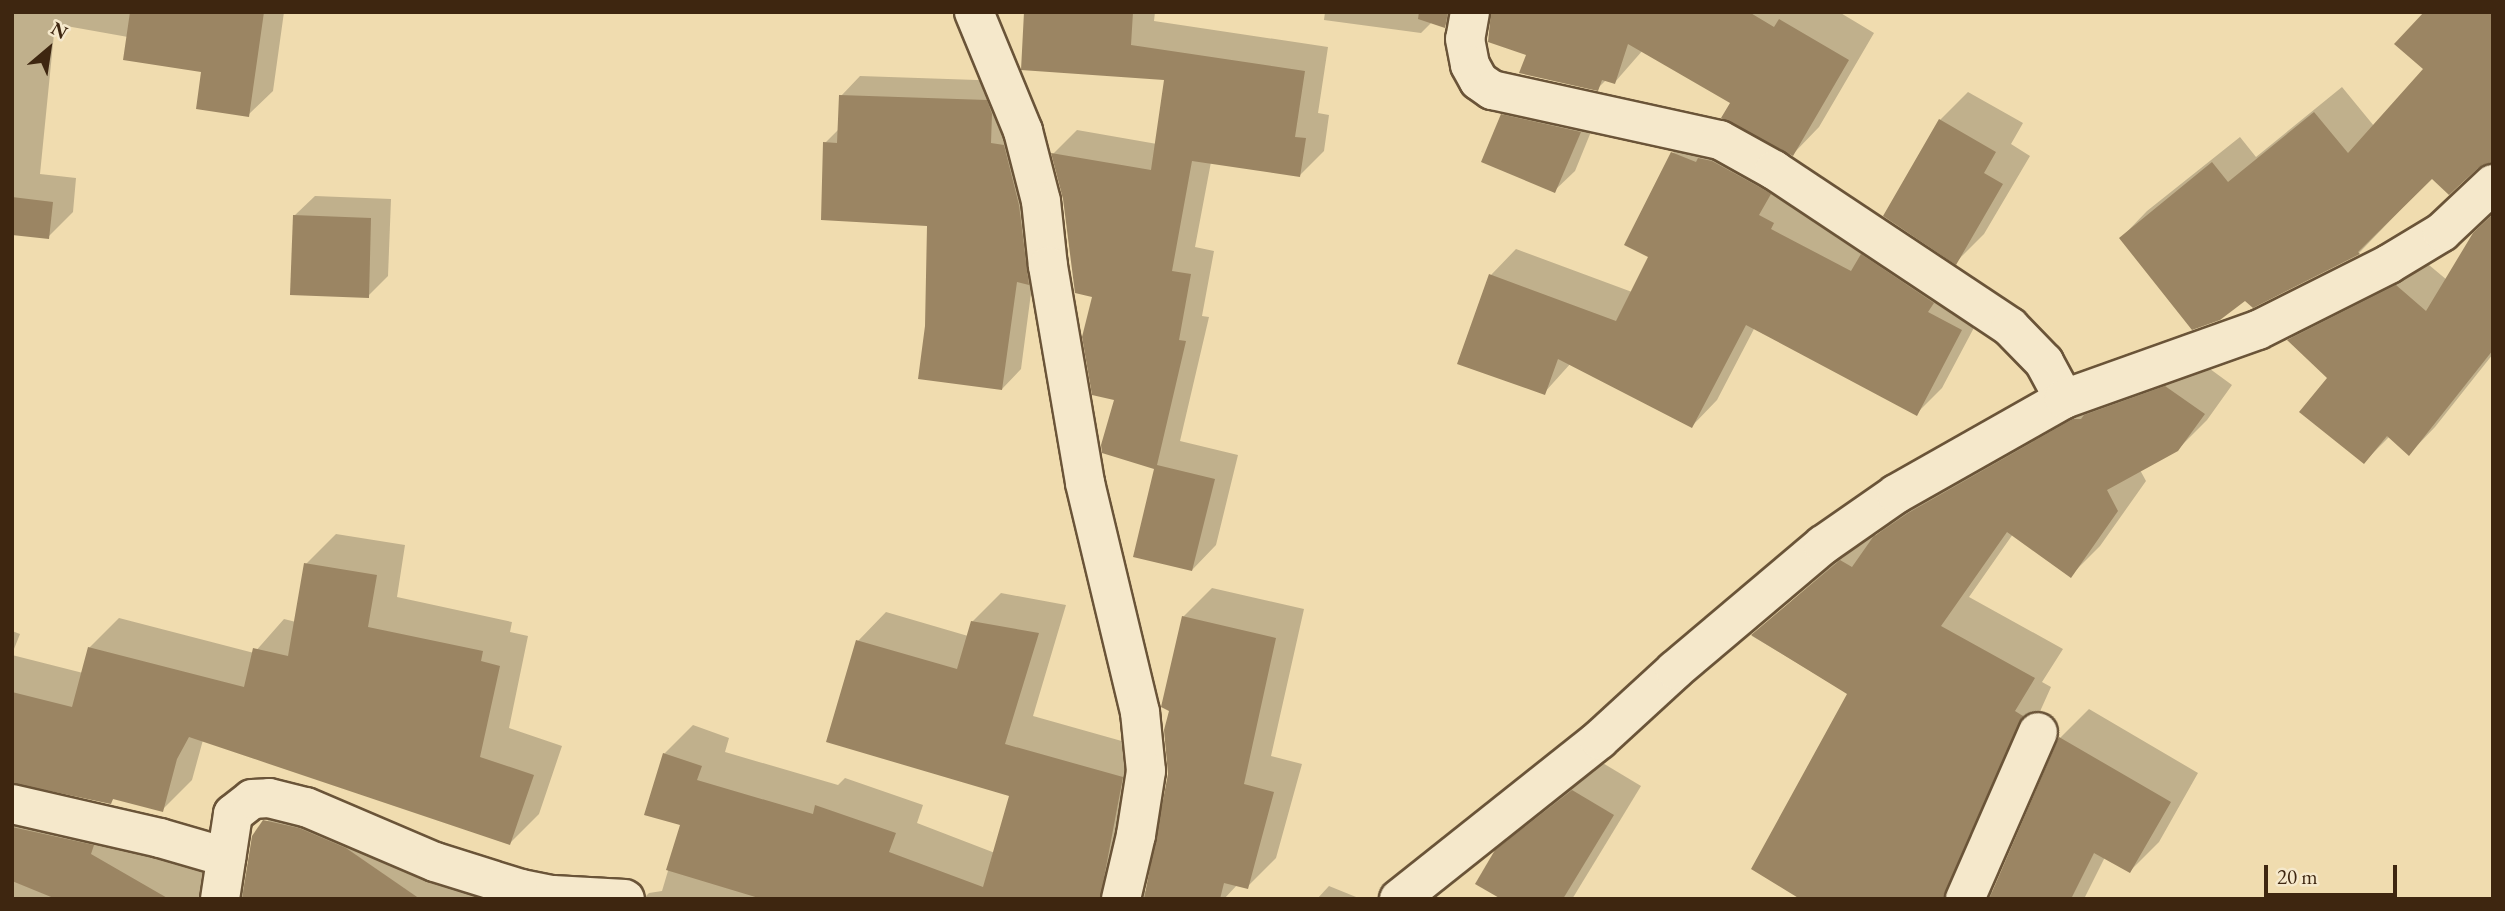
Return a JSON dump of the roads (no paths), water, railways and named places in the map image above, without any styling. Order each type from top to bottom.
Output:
[{"type":"street","points":[[974,12],[1023,131],[1041,201],[1048,266],[1085,483],[1140,712],[1146,771],[1136,835],[1121,899]]},
{"type":"street","points":[[1470,12],[1465,39],[1471,65],[1479,81],[1492,90],[1720,140],[1774,170],[2010,327],[2044,362],[2064,399]]},
{"type":"street","points":[[1399,899],[1599,740],[1675,670],[1824,545],[1896,494],[2064,399],[2270,324],[2389,264],[2442,232],[2493,184]]},
{"type":"street","points":[[1965,899],[2038,732]]},
{"type":"street","points":[[220,899],[233,814],[252,799],[269,797],[306,807],[435,862],[521,889],[625,899]]},
{"type":"street","points":[[12,804],[160,838],[226,857]]}]
